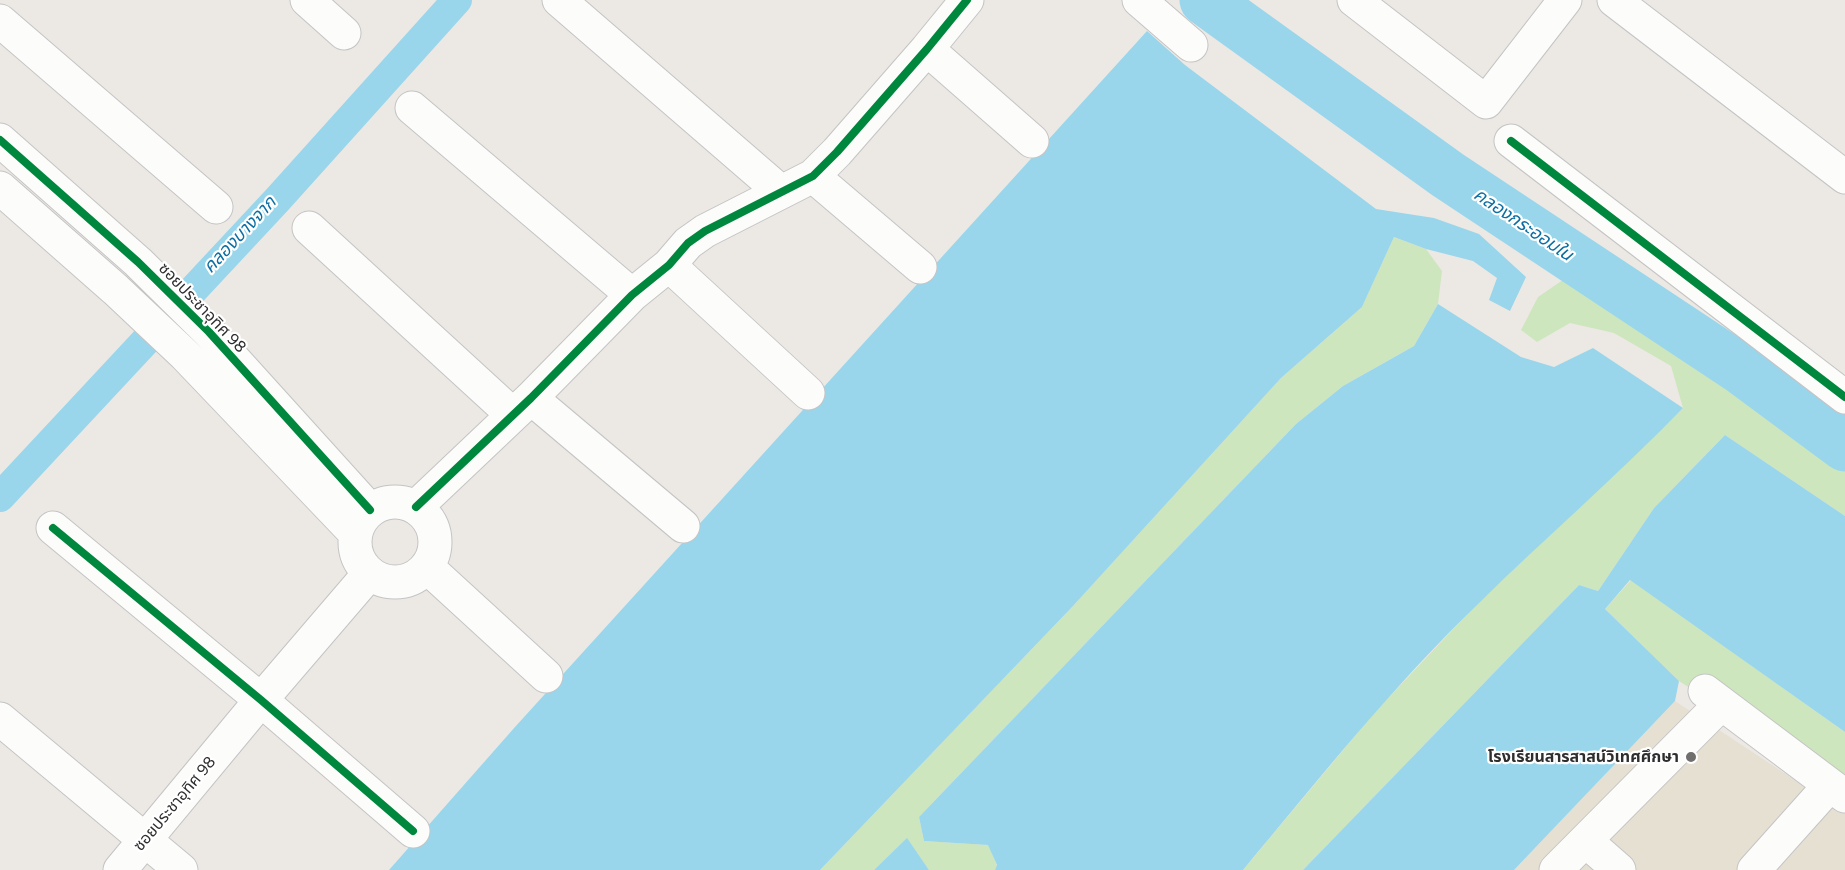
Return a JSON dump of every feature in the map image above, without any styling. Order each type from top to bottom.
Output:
[{"type":"street","points":[[307,0],[344,33]]},
{"type":"street","points":[[559,0],[781,192]]},
{"type":"street","points":[[416,507],[522,406],[632,295],[669,266],[688,243],[705,231],[813,176],[837,152],[967,0]]},
{"type":"street","points":[[1139,0],[1191,45]]},
{"type":"street","points":[[1354,0],[1486,102],[1565,0]]},
{"type":"street","points":[[1614,0],[1845,177]]},
{"type":"street","points":[[0,21],[216,207]]},
{"type":"street","points":[[927,49],[1032,141]]},
{"type":"street","points":[[412,108],[632,295]]},
{"type":"street","name":"ซอยประชาอุทิศ 98","points":[[0,140],[138,262],[209,332],[362,521]]},
{"type":"street","points":[[1511,141],[1845,397]]},
{"type":"street","points":[[813,176],[920,267]]},
{"type":"street","points":[[0,188],[116,290],[362,521]]},
{"type":"street","points":[[309,228],[522,406],[683,526]]},
{"type":"street","points":[[669,266],[808,393]]},
{"type":"street","points":[[400,502],[416,507],[428,519],[435,535],[435,552],[427,567],[414,579],[399,583],[383,581],[369,574],[358,562],[354,546],[362,521],[382,503],[400,502]]},
{"type":"street","points":[[53,528],[261,700],[413,831]]},
{"type":"street","points":[[427,567],[546,676]]},
{"type":"street","name":"ซอยประชาอุทิศ 98","points":[[120,870],[369,574]]},
{"type":"street","points":[[1556,870],[1586,841],[1712,697],[1837,790],[1754,870]]},
{"type":"street","points":[[0,719],[181,870]]},
{"type":"street","points":[[1586,841],[1620,870]]},
{"type":"shaded area","name":"โรงเรียนสารสาสน์วิเทศศึกษา","points":[[1675,701],[1845,813],[1845,870],[1514,870]]},
{"type":"green space","points":[[1394,237],[1426,249],[1442,271],[1438,304],[1414,346],[1343,386],[1296,424],[919,817],[924,841],[989,845],[997,866],[995,870],[929,870],[907,839],[874,870],[820,870],[1073,606],[1281,378],[1362,307]]},
{"type":"green space","points":[[1573,273],[1751,389],[1845,458],[1845,516],[1725,435],[1654,508],[1598,591],[1579,585],[1303,870],[1243,870],[1375,712],[1475,606],[1683,408],[1671,366],[1614,333],[1570,323],[1537,342],[1521,330],[1538,297]]},
{"type":"green space","points":[[1631,580],[1845,732],[1845,788],[1679,681],[1605,609]]},
{"type":"water","points":[[1147,31],[1185,65],[1376,209],[1434,218],[1479,234],[1526,277],[1510,311],[1489,300],[1497,278],[1473,261],[1426,249],[1394,237],[1362,307],[1281,378],[1073,606],[820,870],[389,870],[515,727]]},
{"type":"water","points":[[1438,304],[1521,357],[1554,367],[1593,348],[1683,408],[1503,580],[1415,668],[1356,734],[1243,870],[995,870],[997,865],[988,845],[924,841],[919,817],[1296,424],[1343,386],[1414,346]]},
{"type":"water","points":[[1725,435],[1845,516],[1845,732],[1630,580],[1605,609],[1679,681],[1675,701],[1514,870],[1303,870],[1579,585],[1598,591],[1654,508]]},
{"type":"water","points":[[907,838],[929,870],[874,870]]},
{"type":"waterway","name":"คลองบางจาก","points":[[0,497],[278,199],[457,0]]},
{"type":"waterway","name":"คลองกระออมใน","points":[[1205,0],[1448,175],[1741,369],[1845,446]]},
{"type":"cycle path","points":[[416,507],[531,398],[632,295],[669,265],[688,243],[705,231],[813,176],[837,152],[967,0]]},
{"type":"cycle path","points":[[0,140],[138,262],[209,332],[370,510]]},
{"type":"cycle path","points":[[1511,141],[1845,397]]},
{"type":"cycle path","points":[[53,528],[261,700],[413,831]]},
{"type":"place","name":"โรงเรียนสารสาสน์วิเทศศึกษา","points":[[1691,757]]}]
